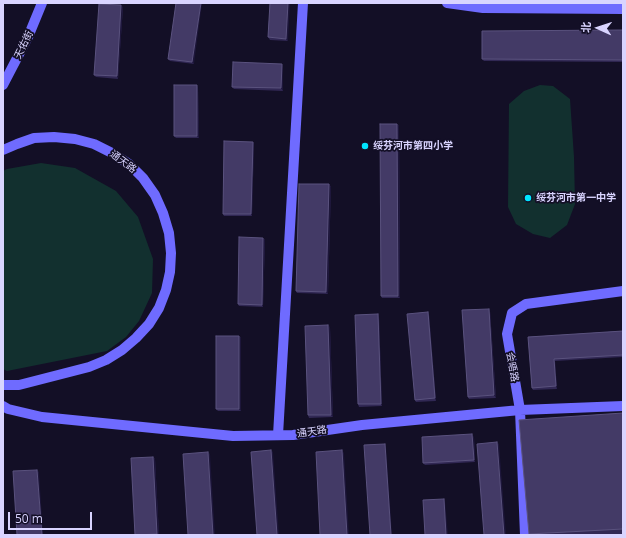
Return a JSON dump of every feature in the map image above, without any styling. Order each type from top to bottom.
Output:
[{"type":"main road","name":"天佑街","points":[[3,85],[28,37],[42,3]]},
{"type":"main road","points":[[278,435],[302,3]]},
{"type":"main road","points":[[446,3],[483,8],[623,9]]},
{"type":"main road","name":"通天路","points":[[3,150],[34,138],[54,137],[75,139],[94,144],[112,153],[129,164],[143,178],[155,195],[164,213],[169,233],[171,253],[170,272],[166,290],[158,308],[149,324],[122,350],[106,360],[89,367],[19,385],[3,385]]},
{"type":"main road","name":"会晤路","points":[[525,535],[520,410],[507,334],[512,313],[526,304],[623,291]]},
{"type":"main road","name":"通天路","points":[[3,406],[8,409],[42,417],[233,436],[293,435],[362,425],[520,410],[623,406]]},
{"type":"green space","points":[[540,85],[553,86],[570,99],[574,157],[575,204],[567,225],[550,238],[533,234],[516,224],[508,207],[509,104],[524,91]]},
{"type":"green space","points":[[41,163],[75,168],[116,191],[138,217],[153,259],[152,293],[139,321],[126,337],[107,351],[7,371],[3,369],[3,171]]},
{"type":"building","points":[[176,3],[201,3],[192,62],[168,59]]},
{"type":"building","points":[[270,3],[288,3],[286,39],[268,37]]},
{"type":"building","points":[[99,4],[121,5],[117,76],[94,75]]},
{"type":"building","points":[[623,30],[623,60],[482,59],[482,31]]},
{"type":"building","points":[[233,62],[282,64],[281,88],[232,87]]},
{"type":"building","points":[[174,85],[197,85],[197,136],[174,136]]},
{"type":"building","points":[[380,124],[397,124],[398,296],[381,296]]},
{"type":"building","points":[[224,141],[253,142],[251,214],[223,214]]},
{"type":"building","points":[[299,184],[329,184],[326,292],[296,291]]},
{"type":"building","points":[[239,237],[263,238],[262,305],[238,304]]},
{"type":"building","points":[[489,309],[494,395],[468,397],[462,310]]},
{"type":"building","points":[[428,312],[435,398],[415,400],[407,314]]},
{"type":"building","points":[[378,314],[381,404],[358,404],[355,315]]},
{"type":"building","points":[[328,325],[331,415],[308,415],[305,326]]},
{"type":"building","points":[[623,331],[623,355],[554,359],[556,386],[532,388],[528,337]]},
{"type":"building","points":[[216,336],[239,336],[239,409],[216,409]]},
{"type":"building","points":[[623,413],[623,529],[529,534],[519,420]]},
{"type":"building","points":[[472,434],[474,460],[423,463],[422,437]]},
{"type":"building","points":[[497,442],[504,535],[484,535],[477,444]]},
{"type":"building","points":[[385,444],[391,535],[370,535],[364,445]]},
{"type":"building","points":[[271,450],[277,535],[257,535],[251,452]]},
{"type":"building","points":[[342,450],[347,535],[320,535],[316,452]]},
{"type":"building","points":[[208,452],[213,535],[188,535],[183,454]]},
{"type":"building","points":[[153,457],[157,534],[135,535],[131,458]]},
{"type":"building","points":[[37,470],[42,535],[17,535],[13,471]]},
{"type":"building","points":[[444,499],[446,535],[425,535],[423,500]]},
{"type":"place","name":"绥芬河市第四小学","points":[[365,146]]},
{"type":"place","name":"绥芬河市第一中学","points":[[528,198]]}]
